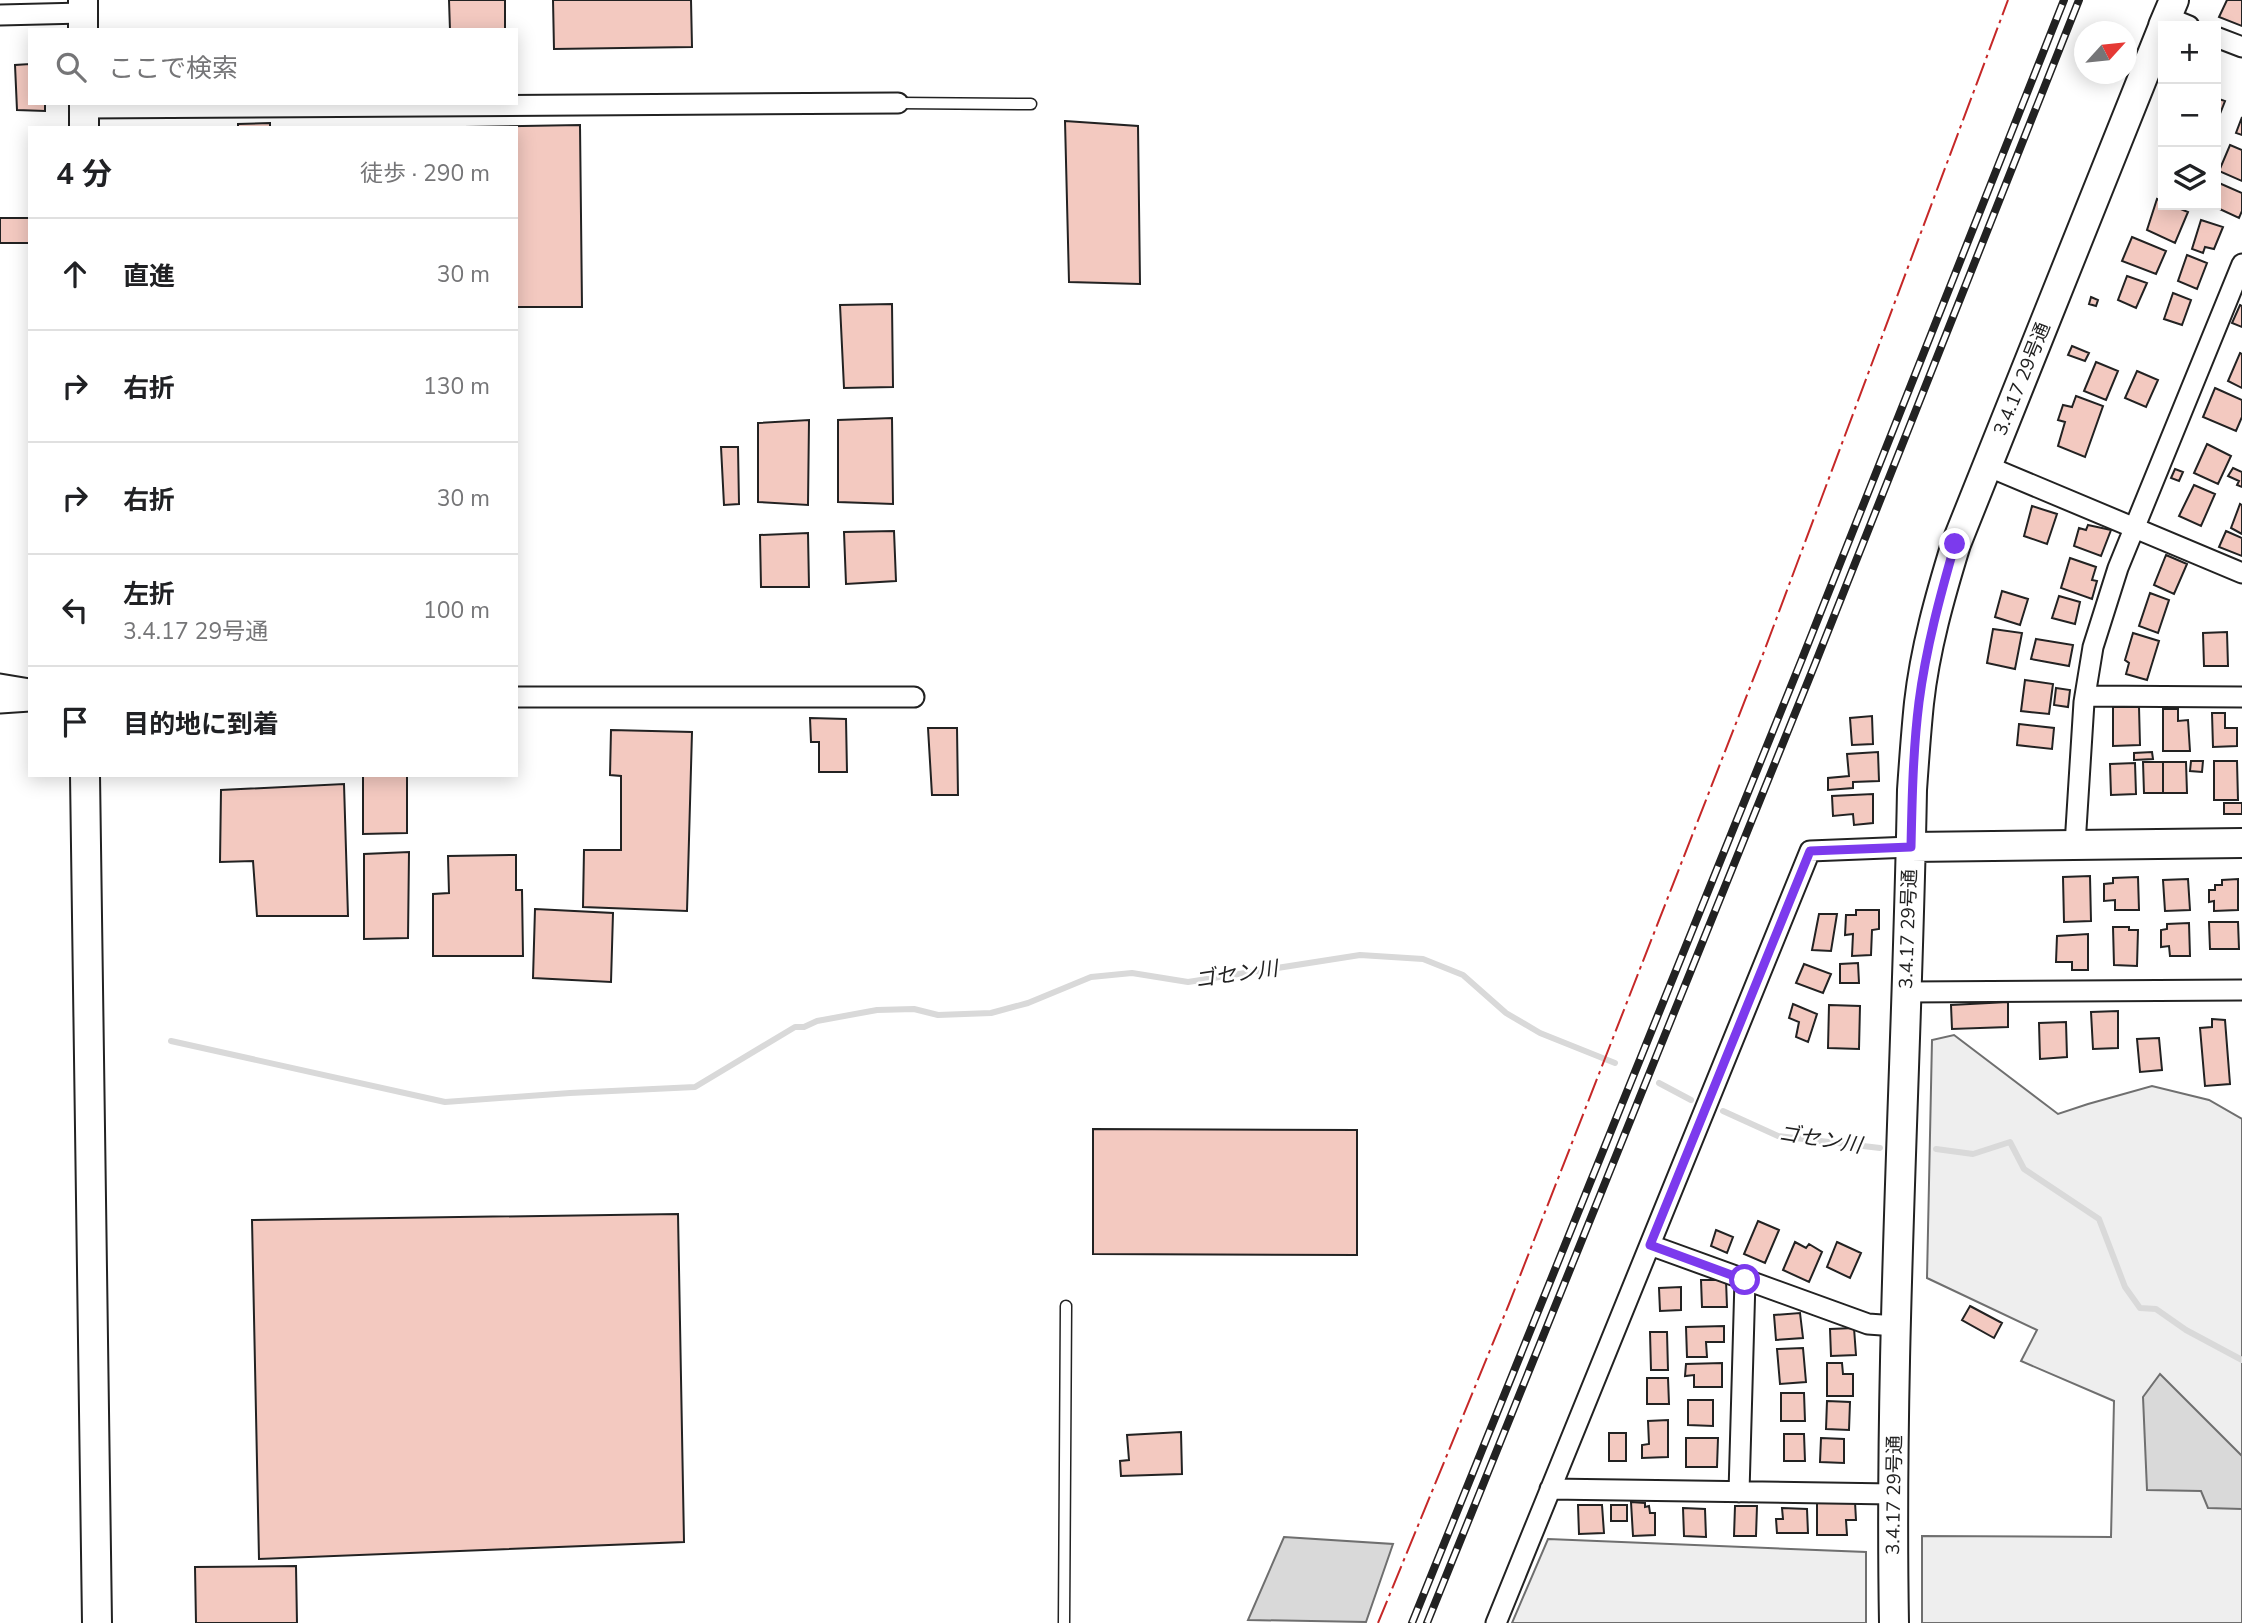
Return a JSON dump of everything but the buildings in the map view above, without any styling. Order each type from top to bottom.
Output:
[{"type":"street","points":[[0,15],[83,14]]},
{"type":"street","name":"3.4.17 29号通","points":[[1894,1623],[1896,1326],[1912,790],[1919,703],[1932,629],[1955,544],[2171,19]]},
{"type":"street","points":[[2221,39],[2242,47]]},
{"type":"street","points":[[84,113],[898,103]]},
{"type":"street","points":[[2075,845],[2085,696],[2094,647],[2118,568],[2242,264]]},
{"type":"street","points":[[1987,466],[2242,573]]},
{"type":"street","points":[[0,684],[28,689]]},
{"type":"street","points":[[2085,696],[2242,697]]},
{"type":"street","points":[[518,697],[914,697]]},
{"type":"street","points":[[0,703],[28,701]]},
{"type":"street","points":[[85,777],[97,1623]]},
{"type":"street","points":[[1496,1623],[1810,851],[1911,847],[2242,843]]},
{"type":"street","points":[[1906,992],[2242,990]]},
{"type":"street","points":[[1650,1245],[1868,1324],[1896,1326]]},
{"type":"street","points":[[1739,1492],[1745,1280]]},
{"type":"street","points":[[1550,1489],[1893,1494]]},
{"type":"lane","points":[[898,103],[1031,104]]},
{"type":"lane","points":[[1064,1623],[1066,1306]]},
{"type":"shaded area","points":[[1954,1035],[2058,1114],[2152,1086],[2209,1100],[2242,1119],[2242,1623],[1922,1623],[1922,1536],[2111,1537],[2114,1401],[2021,1361],[2037,1330],[1927,1278],[1932,1040]]},
{"type":"shaded area","points":[[2160,1374],[2242,1456],[2242,1509],[2208,1508],[2201,1491],[2147,1490],[2143,1397]]},
{"type":"shaded area","points":[[1284,1537],[1393,1544],[1366,1622],[1248,1620]]},
{"type":"shaded area","points":[[1548,1539],[1866,1552],[1866,1623],[1512,1623]]},
{"type":"waterway","name":"ゴセン川","points":[[171,1041],[445,1102],[695,1087],[795,1027],[804,1027],[817,1021],[877,1010],[914,1009],[938,1015],[991,1013],[1028,1003],[1091,977],[1132,973],[1188,982],[1360,955],[1423,959],[1463,975],[1506,1013],[1540,1033],[1615,1063]]},
{"type":"waterway","name":"ゴセン川","points":[[1659,1083],[1691,1100]]},
{"type":"waterway","name":"ゴセン川","points":[[1723,1111],[1778,1136],[1880,1148]]},
{"type":"waterway","name":"ゴセン川","points":[[1936,1149],[1973,1154],[2010,1142],[2024,1169],[2099,1219],[2125,1287],[2140,1308],[2156,1309],[2186,1330],[2242,1360]]},
{"type":"railway","points":[[1412,1623],[1802,659],[2064,0]]},
{"type":"railway","points":[[1427,1623],[1815,664],[2079,0]]},
{"type":"power","points":[[1378,1623],[1509,1304],[1765,649],[2008,0]]},
{"type":"route","points":[[1745,1280],[1650,1245],[1810,851],[1911,847],[1912,790],[1919,703],[1932,629],[1955,544]]}]
